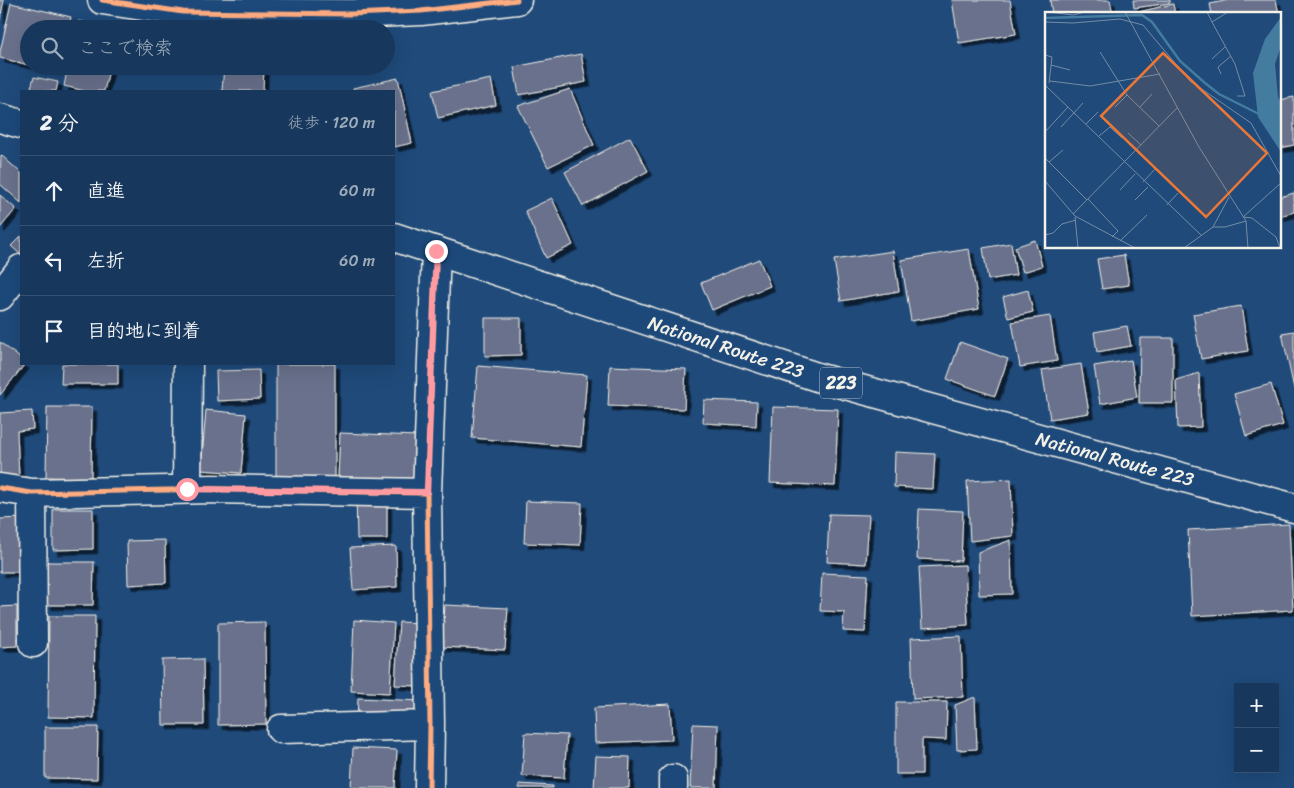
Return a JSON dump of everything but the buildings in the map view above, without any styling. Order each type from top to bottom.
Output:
[{"type":"main road","points":[[102,0],[183,12],[342,14],[421,11],[517,0]]},
{"type":"main road","points":[[0,118],[20,124]]},
{"type":"main road","name":"National Route 223","points":[[395,237],[820,378],[1294,508]]},
{"type":"main road","points":[[429,788],[427,492],[436,251]]},
{"type":"main road","points":[[0,296],[20,270]]},
{"type":"main road","points":[[187,489],[188,365]]},
{"type":"main road","points":[[0,488],[32,493],[187,489],[427,492]]},
{"type":"main road","points":[[32,493],[33,642]]},
{"type":"main road","points":[[281,729],[430,725]]},
{"type":"cycle path","points":[[102,0],[183,12],[351,14],[421,11],[517,0]]},
{"type":"cycle path","points":[[429,788],[427,493],[436,251]]},
{"type":"cycle path","points":[[0,488],[32,493],[212,489],[427,493]]},
{"type":"route","points":[[187,489],[427,492],[436,251]]}]
